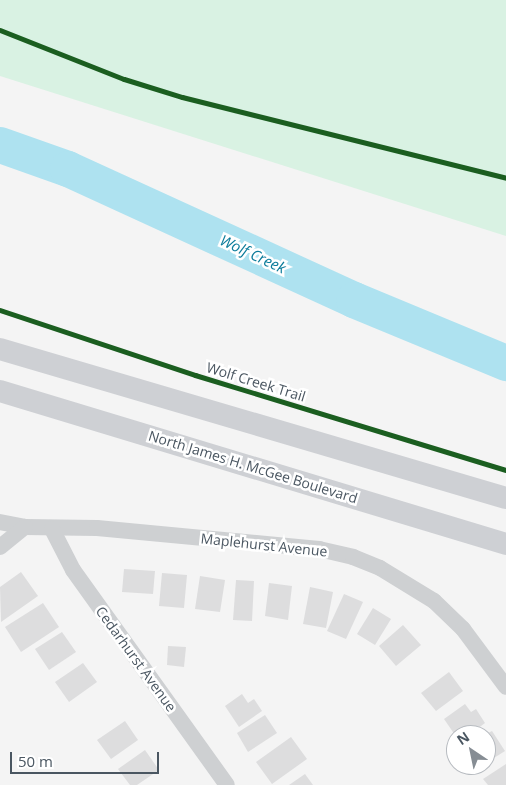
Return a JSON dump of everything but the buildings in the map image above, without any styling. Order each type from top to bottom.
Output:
[{"type":"main road","points":[[0,350],[506,498]]},
{"type":"main road","name":"North James H. McGee Boulevard","points":[[0,391],[506,544]]},
{"type":"street","name":"Maplehurst Avenue","points":[[0,522],[24,527],[52,529],[97,528],[319,549],[353,558],[380,568],[434,601],[463,629],[506,686]]},
{"type":"street","points":[[0,547],[24,527]]},
{"type":"street","name":"Cedarhurst Avenue","points":[[52,529],[73,570],[226,785]]},
{"type":"green space","points":[[0,0],[506,0],[506,236],[0,76]]},
{"type":"waterway","name":"Wolf Creek","points":[[0,145],[68,169],[354,300],[506,363]]},
{"type":"cycle path","points":[[0,30],[124,79],[182,97],[506,178]]},
{"type":"cycle path","name":"Wolf Creek Trail","points":[[0,310],[195,375],[506,470]]}]
